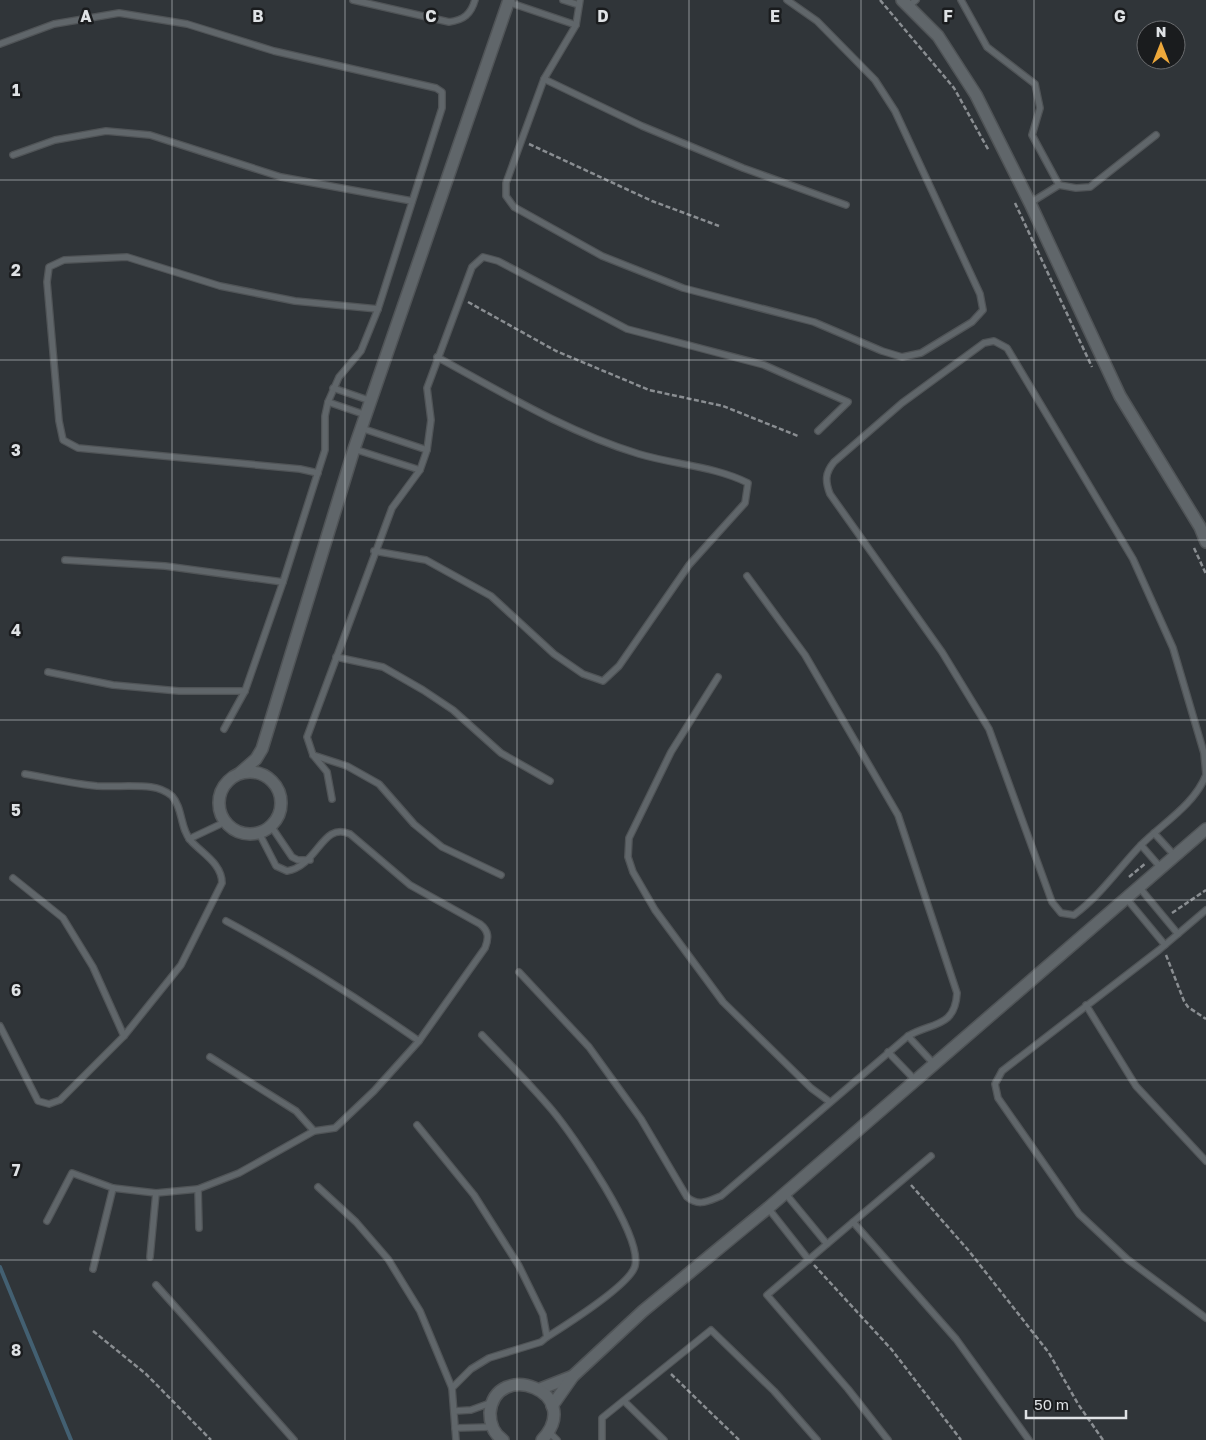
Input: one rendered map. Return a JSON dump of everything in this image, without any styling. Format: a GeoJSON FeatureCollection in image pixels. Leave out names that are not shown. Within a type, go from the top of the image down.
{"type":"FeatureCollection","features":[{"type":"Feature","properties":{"kind":"street"},"geometry":{"type":"LineString","coordinates":[[262,749],[264,765],[278,789],[281,806],[278,817],[271,826],[259,833],[240,833],[225,822],[218,809],[219,794],[227,781],[256,759],[262,749],[354,449],[509,1]]}},
{"type":"Feature","properties":{"kind":"street"},"geometry":{"type":"LineString","coordinates":[[909,2],[938,36],[976,95],[1030,203],[1120,396],[1200,527],[1206,542]]}},
{"type":"Feature","properties":{"kind":"street"},"geometry":{"type":"LineString","coordinates":[[240,773],[256,772],[271,779]]}},
{"type":"Feature","properties":{"kind":"street"},"geometry":{"type":"LineString","coordinates":[[552,1406],[573,1376],[643,1311],[768,1208],[1206,829]]}},
{"type":"Feature","properties":{"kind":"street"},"geometry":{"type":"LineString","coordinates":[[540,1389],[573,1376]]}},
{"type":"Feature","properties":{"kind":"street"},"geometry":{"type":"LineString","coordinates":[[503,1440],[492,1427],[490,1418],[493,1402],[502,1391],[514,1385],[527,1384],[540,1389],[548,1396],[554,1419],[549,1437]]}},
{"type":"Feature","properties":{"kind":"lane"},"geometry":{"type":"LineString","coordinates":[[354,0],[449,22],[467,16],[476,0]]}},
{"type":"Feature","properties":{"kind":"lane"},"geometry":{"type":"LineString","coordinates":[[563,0],[579,2],[576,25],[544,79],[506,183],[506,196],[514,207],[602,256],[683,288],[814,322],[882,351],[902,357],[921,352],[972,322],[983,310],[980,294],[895,111],[875,80],[817,21],[787,0]]}},
{"type":"Feature","properties":{"kind":"lane"},"geometry":{"type":"LineString","coordinates":[[961,0],[987,47],[1035,84],[1040,108],[1032,135],[1059,185]]}},
{"type":"Feature","properties":{"kind":"lane"},"geometry":{"type":"LineString","coordinates":[[509,1],[576,25]]}},
{"type":"Feature","properties":{"kind":"lane"},"geometry":{"type":"LineString","coordinates":[[0,44],[54,24],[119,13],[187,24],[274,51],[436,88],[442,92],[442,108],[378,309],[361,350],[345,368],[333,388],[325,416],[325,450],[318,473],[245,691],[224,729]]}},
{"type":"Feature","properties":{"kind":"lane"},"geometry":{"type":"LineString","coordinates":[[544,79],[652,130],[743,168],[846,205]]}},
{"type":"Feature","properties":{"kind":"lane"},"geometry":{"type":"LineString","coordinates":[[13,155],[55,140],[106,132],[150,136],[280,177],[412,201]]}},
{"type":"Feature","properties":{"kind":"lane"},"geometry":{"type":"LineString","coordinates":[[1030,203],[1059,185],[1076,188],[1090,187],[1156,135]]}},
{"type":"Feature","properties":{"kind":"lane"},"geometry":{"type":"LineString","coordinates":[[318,473],[300,469],[78,448],[63,440],[59,421],[48,292],[49,267],[64,260],[127,257],[220,286],[296,300],[378,309]]}},
{"type":"Feature","properties":{"kind":"lane"},"geometry":{"type":"LineString","coordinates":[[332,799],[327,772],[313,755],[307,737],[374,551],[392,508],[420,470],[432,420],[427,388],[472,267],[483,257],[498,260],[627,329],[764,364],[848,402],[818,431]]}},
{"type":"Feature","properties":{"kind":"lane"},"geometry":{"type":"LineString","coordinates":[[994,341],[1007,348],[1133,559],[1173,648],[1204,753],[1206,774],[1200,790],[1154,833],[1141,845],[1091,902],[1074,915],[1061,913],[1052,902],[989,729],[942,652],[830,494],[826,484],[826,474],[834,462],[902,403],[984,343],[994,341]]}},
{"type":"Feature","properties":{"kind":"lane"},"geometry":{"type":"LineString","coordinates":[[374,551],[426,560],[491,596],[554,654],[583,674],[603,681],[618,666],[689,565],[745,503],[748,483],[728,473],[640,454],[569,428],[437,357]]}},
{"type":"Feature","properties":{"kind":"lane"},"geometry":{"type":"LineString","coordinates":[[333,388],[371,401]]}},
{"type":"Feature","properties":{"kind":"lane"},"geometry":{"type":"LineString","coordinates":[[328,402],[366,415]]}},
{"type":"Feature","properties":{"kind":"lane"},"geometry":{"type":"LineString","coordinates":[[361,428],[426,450]]}},
{"type":"Feature","properties":{"kind":"lane"},"geometry":{"type":"LineString","coordinates":[[354,449],[420,470]]}},
{"type":"Feature","properties":{"kind":"lane"},"geometry":{"type":"LineString","coordinates":[[65,560],[165,566],[283,582]]}},
{"type":"Feature","properties":{"kind":"lane"},"geometry":{"type":"LineString","coordinates":[[519,972],[589,1047],[641,1119],[687,1197],[694,1203],[703,1203],[721,1196],[908,1036],[923,1027],[942,1023],[951,1015],[956,1005],[957,993],[898,814],[805,655],[747,576]]}},
{"type":"Feature","properties":{"kind":"lane"},"geometry":{"type":"LineString","coordinates":[[336,658],[382,668],[423,690],[453,710],[501,753],[550,781]]}},
{"type":"Feature","properties":{"kind":"lane"},"geometry":{"type":"LineString","coordinates":[[48,672],[113,685],[160,690],[245,691]]}},
{"type":"Feature","properties":{"kind":"lane"},"geometry":{"type":"LineString","coordinates":[[718,677],[671,752],[629,838],[628,857],[633,872],[655,910],[723,1002],[811,1088],[830,1102]]}},
{"type":"Feature","properties":{"kind":"lane"},"geometry":{"type":"LineString","coordinates":[[313,755],[347,766],[379,784],[414,824],[442,847],[501,875]]}},
{"type":"Feature","properties":{"kind":"lane"},"geometry":{"type":"LineString","coordinates":[[0,1026],[38,1101],[49,1104],[60,1100],[124,1036],[181,965],[222,883],[222,876],[217,866],[190,839],[182,825],[178,808],[173,798],[165,790],[152,787],[97,786],[25,774]]}},
{"type":"Feature","properties":{"kind":"lane"},"geometry":{"type":"LineString","coordinates":[[190,839],[225,822]]}},
{"type":"Feature","properties":{"kind":"lane"},"geometry":{"type":"LineString","coordinates":[[271,826],[292,856],[298,860],[310,860]]}},
{"type":"Feature","properties":{"kind":"lane"},"geometry":{"type":"LineString","coordinates":[[47,1221],[72,1173],[113,1188],[156,1194],[198,1189],[238,1173],[314,1131],[335,1128],[374,1091],[419,1041],[485,948],[488,940],[485,928],[410,885],[346,831],[332,832],[310,860],[293,870],[281,869],[272,860],[259,833]]}},
{"type":"Feature","properties":{"kind":"lane"},"geometry":{"type":"LineString","coordinates":[[1154,833],[1175,856]]}},
{"type":"Feature","properties":{"kind":"lane"},"geometry":{"type":"LineString","coordinates":[[1141,845],[1161,868]]}},
{"type":"Feature","properties":{"kind":"lane"},"geometry":{"type":"LineString","coordinates":[[13,878],[63,918],[93,967],[124,1036]]}},
{"type":"Feature","properties":{"kind":"lane"},"geometry":{"type":"LineString","coordinates":[[1139,887],[1178,934]]}},
{"type":"Feature","properties":{"kind":"lane"},"geometry":{"type":"LineString","coordinates":[[1126,898],[1165,945]]}},
{"type":"Feature","properties":{"kind":"lane"},"geometry":{"type":"LineString","coordinates":[[1206,910],[1159,950],[1002,1071],[995,1084],[998,1098],[1079,1214],[1127,1258],[1206,1318]]}},
{"type":"Feature","properties":{"kind":"lane"},"geometry":{"type":"LineString","coordinates":[[226,921],[293,957],[357,997],[419,1041]]}},
{"type":"Feature","properties":{"kind":"lane"},"geometry":{"type":"LineString","coordinates":[[1086,1005],[1136,1086],[1206,1161]]}},
{"type":"Feature","properties":{"kind":"lane"},"geometry":{"type":"LineString","coordinates":[[452,1388],[471,1368],[489,1358],[532,1346],[573,1321],[630,1276],[636,1264],[634,1246],[616,1204],[553,1111],[482,1035]]}},
{"type":"Feature","properties":{"kind":"lane"},"geometry":{"type":"LineString","coordinates":[[908,1036],[934,1064]]}},
{"type":"Feature","properties":{"kind":"lane"},"geometry":{"type":"LineString","coordinates":[[888,1052],[915,1080]]}},
{"type":"Feature","properties":{"kind":"lane"},"geometry":{"type":"LineString","coordinates":[[210,1057],[296,1111],[314,1131]]}},
{"type":"Feature","properties":{"kind":"lane"},"geometry":{"type":"LineString","coordinates":[[417,1126],[474,1195],[519,1266],[543,1315],[547,1336]]}},
{"type":"Feature","properties":{"kind":"lane"},"geometry":{"type":"LineString","coordinates":[[888,1440],[848,1389],[767,1295],[931,1156]]}},
{"type":"Feature","properties":{"kind":"lane"},"geometry":{"type":"LineString","coordinates":[[318,1187],[356,1222],[388,1259],[420,1310],[452,1388],[456,1440]]}},
{"type":"Feature","properties":{"kind":"lane"},"geometry":{"type":"LineString","coordinates":[[93,1269],[113,1188]]}},
{"type":"Feature","properties":{"kind":"lane"},"geometry":{"type":"LineString","coordinates":[[198,1189],[199,1228]]}},
{"type":"Feature","properties":{"kind":"lane"},"geometry":{"type":"LineString","coordinates":[[785,1193],[827,1244]]}},
{"type":"Feature","properties":{"kind":"lane"},"geometry":{"type":"LineString","coordinates":[[150,1257],[156,1194]]}},
{"type":"Feature","properties":{"kind":"lane"},"geometry":{"type":"LineString","coordinates":[[768,1208],[809,1260]]}},
{"type":"Feature","properties":{"kind":"lane"},"geometry":{"type":"LineString","coordinates":[[853,1222],[956,1338],[1029,1440]]}},
{"type":"Feature","properties":{"kind":"lane"},"geometry":{"type":"LineString","coordinates":[[156,1285],[294,1440]]}},
{"type":"Feature","properties":{"kind":"lane"},"geometry":{"type":"LineString","coordinates":[[602,1440],[602,1418],[711,1330],[774,1391],[817,1440]]}},
{"type":"Feature","properties":{"kind":"lane"},"geometry":{"type":"LineString","coordinates":[[624,1401],[664,1440]]}},
{"type":"Feature","properties":{"kind":"lane"},"geometry":{"type":"LineString","coordinates":[[455,1411],[471,1410],[493,1402]]}},
{"type":"Feature","properties":{"kind":"lane"},"geometry":{"type":"LineString","coordinates":[[455,1428],[492,1427]]}},
{"type":"Feature","properties":{"kind":"path"},"geometry":{"type":"LineString","coordinates":[[880,0],[954,88],[992,157]]}},
{"type":"Feature","properties":{"kind":"path"},"geometry":{"type":"LineString","coordinates":[[521,140],[644,197],[720,226]]}},
{"type":"Feature","properties":{"kind":"path"},"geometry":{"type":"LineString","coordinates":[[1013,199],[1096,375]]}},
{"type":"Feature","properties":{"kind":"path"},"geometry":{"type":"LineString","coordinates":[[460,297],[556,351],[649,390],[723,406],[798,436]]}},
{"type":"Feature","properties":{"kind":"path"},"geometry":{"type":"LineString","coordinates":[[1191,540],[1206,574]]}},
{"type":"Feature","properties":{"kind":"path"},"geometry":{"type":"LineString","coordinates":[[1164,918],[1206,890]]}},
{"type":"Feature","properties":{"kind":"path"},"geometry":{"type":"LineString","coordinates":[[1159,950],[1170,961],[1184,1001],[1188,1007],[1206,1019]]}},
{"type":"Feature","properties":{"kind":"path"},"geometry":{"type":"LineString","coordinates":[[905,1178],[969,1250],[1049,1353],[1078,1404],[1103,1440]]}},
{"type":"Feature","properties":{"kind":"path"},"geometry":{"type":"LineString","coordinates":[[809,1260],[892,1350],[961,1440]]}},
{"type":"Feature","properties":{"kind":"path"},"geometry":{"type":"LineString","coordinates":[[92,1330],[146,1374],[211,1440]]}},
{"type":"Feature","properties":{"kind":"path"},"geometry":{"type":"LineString","coordinates":[[664,1368],[739,1440]]}},
{"type":"Feature","properties":{"kind":"waterway"},"geometry":{"type":"LineString","coordinates":[[0,1267],[71,1440]]}}]}
